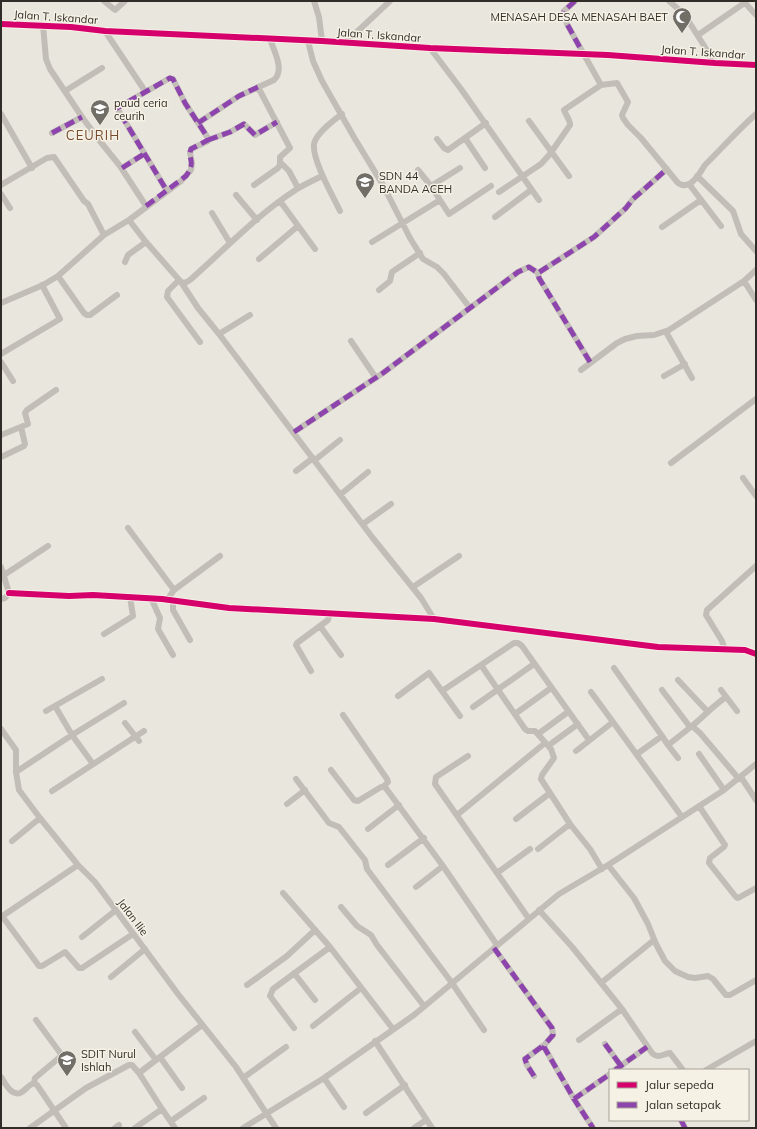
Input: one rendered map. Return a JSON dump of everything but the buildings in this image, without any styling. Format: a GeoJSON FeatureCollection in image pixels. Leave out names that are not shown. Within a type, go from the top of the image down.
{"type":"FeatureCollection","features":[{"type":"Feature","properties":{"kind":"street"},"geometry":{"type":"LineString","coordinates":[[104,1],[114,10],[124,1]]}},
{"type":"Feature","properties":{"kind":"street"},"geometry":{"type":"LineString","coordinates":[[314,1],[319,17],[322,41]]}},
{"type":"Feature","properties":{"kind":"street"},"geometry":{"type":"LineString","coordinates":[[345,43],[390,1]]}},
{"type":"Feature","properties":{"kind":"street"},"geometry":{"type":"LineString","coordinates":[[575,1],[564,11],[563,14],[601,86]]}},
{"type":"Feature","properties":{"kind":"street"},"geometry":{"type":"LineString","coordinates":[[669,1],[684,14],[715,63]]}},
{"type":"Feature","properties":{"kind":"street"},"geometry":{"type":"LineString","coordinates":[[698,35],[743,4],[746,4],[756,15]]}},
{"type":"Feature","properties":{"kind":"street","name":"Jalan T. Iskandar"},"geometry":{"type":"LineString","coordinates":[[1,24],[71,26],[105,31],[270,40],[322,41],[430,48],[608,55],[756,65]]}},
{"type":"Feature","properties":{"kind":"street"},"geometry":{"type":"LineString","coordinates":[[43,25],[47,64],[82,117],[122,168],[146,206]]}},
{"type":"Feature","properties":{"kind":"street"},"geometry":{"type":"LineString","coordinates":[[105,31],[145,91]]}},
{"type":"Feature","properties":{"kind":"street"},"geometry":{"type":"LineString","coordinates":[[198,123],[238,96],[274,80],[280,73],[270,40]]}},
{"type":"Feature","properties":{"kind":"street"},"geometry":{"type":"LineString","coordinates":[[308,41],[313,61],[322,81],[383,185],[410,238],[426,262],[437,267],[444,274],[470,308]]}},
{"type":"Feature","properties":{"kind":"street"},"geometry":{"type":"LineString","coordinates":[[430,48],[486,123],[539,200]]}},
{"type":"Feature","properties":{"kind":"street"},"geometry":{"type":"LineString","coordinates":[[65,91],[102,68]]}},
{"type":"Feature","properties":{"kind":"street"},"geometry":{"type":"LineString","coordinates":[[167,190],[117,108],[168,78],[173,79],[185,103],[208,140]]}},
{"type":"Feature","properties":{"kind":"street"},"geometry":{"type":"LineString","coordinates":[[499,192],[541,164],[570,125],[570,121],[564,110],[601,86],[617,83],[625,94],[628,102],[622,115],[623,118],[678,183],[685,186],[695,180],[731,137],[756,114]]}},
{"type":"Feature","properties":{"kind":"street"},"geometry":{"type":"LineString","coordinates":[[254,185],[278,168],[280,157],[290,148],[258,87]]}},
{"type":"Feature","properties":{"kind":"street"},"geometry":{"type":"LineString","coordinates":[[1,114],[32,168]]}},
{"type":"Feature","properties":{"kind":"street"},"geometry":{"type":"LineString","coordinates":[[340,211],[322,176],[314,144],[328,124],[342,114]]}},
{"type":"Feature","properties":{"kind":"street"},"geometry":{"type":"LineString","coordinates":[[52,133],[82,117]]}},
{"type":"Feature","properties":{"kind":"street"},"geometry":{"type":"LineString","coordinates":[[530,121],[569,176]]}},
{"type":"Feature","properties":{"kind":"street"},"geometry":{"type":"LineString","coordinates":[[1,303],[42,285],[58,276],[104,235],[129,220],[167,190],[181,181],[191,170],[191,149],[208,140],[230,132],[244,124],[255,135],[277,122]]}},
{"type":"Feature","properties":{"kind":"street"},"geometry":{"type":"LineString","coordinates":[[437,139],[446,150],[448,150],[486,123]]}},
{"type":"Feature","properties":{"kind":"street"},"geometry":{"type":"LineString","coordinates":[[465,138],[485,168]]}},
{"type":"Feature","properties":{"kind":"street"},"geometry":{"type":"LineString","coordinates":[[122,168],[144,154]]}},
{"type":"Feature","properties":{"kind":"street"},"geometry":{"type":"LineString","coordinates":[[1,185],[47,158],[54,157],[84,201],[88,204],[104,235]]}},
{"type":"Feature","properties":{"kind":"street"},"geometry":{"type":"LineString","coordinates":[[280,162],[289,171],[298,188]]}},
{"type":"Feature","properties":{"kind":"street"},"geometry":{"type":"LineString","coordinates":[[431,186],[460,168]]}},
{"type":"Feature","properties":{"kind":"street"},"geometry":{"type":"LineString","coordinates":[[538,273],[594,237],[626,208],[633,199],[667,169]]}},
{"type":"Feature","properties":{"kind":"street"},"geometry":{"type":"LineString","coordinates":[[418,170],[431,186],[449,214],[491,186]]}},
{"type":"Feature","properties":{"kind":"street"},"geometry":{"type":"LineString","coordinates":[[180,281],[185,283],[190,280],[230,243],[280,201],[298,188],[322,176]]}},
{"type":"Feature","properties":{"kind":"street"},"geometry":{"type":"LineString","coordinates":[[697,176],[733,211],[741,234],[756,252]]}},
{"type":"Feature","properties":{"kind":"street"},"geometry":{"type":"LineString","coordinates":[[689,184],[721,226]]}},
{"type":"Feature","properties":{"kind":"street"},"geometry":{"type":"LineString","coordinates":[[495,217],[531,190]]}},
{"type":"Feature","properties":{"kind":"street"},"geometry":{"type":"LineString","coordinates":[[1,194],[10,208]]}},
{"type":"Feature","properties":{"kind":"street"},"geometry":{"type":"LineString","coordinates":[[236,195],[257,220]]}},
{"type":"Feature","properties":{"kind":"street"},"geometry":{"type":"LineString","coordinates":[[372,242],[402,222],[440,200]]}},
{"type":"Feature","properties":{"kind":"street"},"geometry":{"type":"LineString","coordinates":[[662,227],[701,200]]}},
{"type":"Feature","properties":{"kind":"street"},"geometry":{"type":"LineString","coordinates":[[280,201],[315,249]]}},
{"type":"Feature","properties":{"kind":"street"},"geometry":{"type":"LineString","coordinates":[[212,212],[230,243]]}},
{"type":"Feature","properties":{"kind":"street"},"geometry":{"type":"LineString","coordinates":[[129,220],[180,281],[198,308],[413,587],[434,619]]}},
{"type":"Feature","properties":{"kind":"street"},"geometry":{"type":"LineString","coordinates":[[259,259],[298,226]]}},
{"type":"Feature","properties":{"kind":"street"},"geometry":{"type":"LineString","coordinates":[[125,262],[128,255],[146,242]]}},
{"type":"Feature","properties":{"kind":"street"},"geometry":{"type":"LineString","coordinates":[[379,290],[390,281],[392,272],[420,253]]}},
{"type":"Feature","properties":{"kind":"street"},"geometry":{"type":"LineString","coordinates":[[294,432],[376,378],[523,269],[529,267],[538,273],[539,278],[590,362]]}},
{"type":"Feature","properties":{"kind":"street"},"geometry":{"type":"LineString","coordinates":[[581,370],[625,338],[654,336],[669,330],[744,281],[756,270]]}},
{"type":"Feature","properties":{"kind":"street"},"geometry":{"type":"LineString","coordinates":[[58,276],[84,313],[87,315],[90,315],[117,295]]}},
{"type":"Feature","properties":{"kind":"street"},"geometry":{"type":"LineString","coordinates":[[180,281],[168,291],[167,297],[200,342]]}},
{"type":"Feature","properties":{"kind":"street"},"geometry":{"type":"LineString","coordinates":[[744,281],[756,300]]}},
{"type":"Feature","properties":{"kind":"street"},"geometry":{"type":"LineString","coordinates":[[1,354],[60,319],[42,285]]}},
{"type":"Feature","properties":{"kind":"street"},"geometry":{"type":"LineString","coordinates":[[219,334],[250,315]]}},
{"type":"Feature","properties":{"kind":"street"},"geometry":{"type":"LineString","coordinates":[[669,330],[666,332],[692,378]]}},
{"type":"Feature","properties":{"kind":"street"},"geometry":{"type":"LineString","coordinates":[[351,341],[376,378]]}},
{"type":"Feature","properties":{"kind":"street"},"geometry":{"type":"LineString","coordinates":[[1,362],[13,381]]}},
{"type":"Feature","properties":{"kind":"street"},"geometry":{"type":"LineString","coordinates":[[664,376],[685,364]]}},
{"type":"Feature","properties":{"kind":"street"},"geometry":{"type":"LineString","coordinates":[[1,435],[28,424],[25,413],[27,410],[56,390]]}},
{"type":"Feature","properties":{"kind":"street"},"geometry":{"type":"LineString","coordinates":[[670,463],[756,399]]}},
{"type":"Feature","properties":{"kind":"street"},"geometry":{"type":"LineString","coordinates":[[1,456],[24,446],[25,444],[21,427]]}},
{"type":"Feature","properties":{"kind":"street"},"geometry":{"type":"LineString","coordinates":[[296,471],[340,440]]}},
{"type":"Feature","properties":{"kind":"street"},"geometry":{"type":"LineString","coordinates":[[341,494],[368,472]]}},
{"type":"Feature","properties":{"kind":"street"},"geometry":{"type":"LineString","coordinates":[[743,478],[756,496]]}},
{"type":"Feature","properties":{"kind":"street"},"geometry":{"type":"LineString","coordinates":[[363,524],[391,504]]}},
{"type":"Feature","properties":{"kind":"street"},"geometry":{"type":"LineString","coordinates":[[128,528],[174,590]]}},
{"type":"Feature","properties":{"kind":"street"},"geometry":{"type":"LineString","coordinates":[[4,575],[48,546]]}},
{"type":"Feature","properties":{"kind":"street"},"geometry":{"type":"LineString","coordinates":[[190,640],[173,610],[170,600],[174,590],[220,556]]}},
{"type":"Feature","properties":{"kind":"street"},"geometry":{"type":"LineString","coordinates":[[413,587],[459,556]]}},
{"type":"Feature","properties":{"kind":"street"},"geometry":{"type":"LineString","coordinates":[[725,650],[722,641],[706,616],[706,612],[756,566]]}},
{"type":"Feature","properties":{"kind":"street"},"geometry":{"type":"LineString","coordinates":[[1,567],[9,593]]}},
{"type":"Feature","properties":{"kind":"street"},"geometry":{"type":"LineString","coordinates":[[9,593],[152,598],[229,608],[434,619],[658,647],[745,650],[756,654]]}},
{"type":"Feature","properties":{"kind":"street"},"geometry":{"type":"LineString","coordinates":[[1,599],[5,598],[9,593]]}},
{"type":"Feature","properties":{"kind":"street"},"geometry":{"type":"LineString","coordinates":[[104,634],[133,616],[130,597]]}},
{"type":"Feature","properties":{"kind":"street"},"geometry":{"type":"LineString","coordinates":[[152,598],[160,618],[158,629],[173,655]]}},
{"type":"Feature","properties":{"kind":"street"},"geometry":{"type":"LineString","coordinates":[[311,671],[296,645],[328,620],[330,613]]}},
{"type":"Feature","properties":{"kind":"street"},"geometry":{"type":"LineString","coordinates":[[320,626],[341,655]]}},
{"type":"Feature","properties":{"kind":"street"},"geometry":{"type":"LineString","coordinates":[[442,692],[514,643],[518,643],[522,646],[589,740]]}},
{"type":"Feature","properties":{"kind":"street"},"geometry":{"type":"LineString","coordinates":[[473,708],[534,664]]}},
{"type":"Feature","properties":{"kind":"street"},"geometry":{"type":"LineString","coordinates":[[481,665],[525,729],[528,731],[535,731],[548,743],[554,758],[542,775],[541,779],[570,824],[605,867],[634,898],[648,924],[659,951],[666,961],[675,971],[695,978],[708,976],[713,979],[726,995],[730,995],[756,980]]}},
{"type":"Feature","properties":{"kind":"street"},"geometry":{"type":"LineString","coordinates":[[614,668],[678,758]]}},
{"type":"Feature","properties":{"kind":"street"},"geometry":{"type":"LineString","coordinates":[[398,696],[428,673],[460,716]]}},
{"type":"Feature","properties":{"kind":"street"},"geometry":{"type":"LineString","coordinates":[[46,711],[102,679]]}},
{"type":"Feature","properties":{"kind":"street"},"geometry":{"type":"LineString","coordinates":[[678,680],[708,712]]}},
{"type":"Feature","properties":{"kind":"street"},"geometry":{"type":"LineString","coordinates":[[515,714],[551,688]]}},
{"type":"Feature","properties":{"kind":"street"},"geometry":{"type":"LineString","coordinates":[[662,690],[691,727],[700,733],[740,778],[756,800]]}},
{"type":"Feature","properties":{"kind":"street"},"geometry":{"type":"LineString","coordinates":[[721,690],[737,711]]}},
{"type":"Feature","properties":{"kind":"street"},"geometry":{"type":"LineString","coordinates":[[591,692],[682,817]]}},
{"type":"Feature","properties":{"kind":"street"},"geometry":{"type":"LineString","coordinates":[[668,745],[726,697]]}},
{"type":"Feature","properties":{"kind":"street"},"geometry":{"type":"LineString","coordinates":[[16,772],[72,735],[124,704]]}},
{"type":"Feature","properties":{"kind":"street"},"geometry":{"type":"LineString","coordinates":[[55,706],[72,735],[93,764]]}},
{"type":"Feature","properties":{"kind":"street"},"geometry":{"type":"LineString","coordinates":[[538,734],[568,712]]}},
{"type":"Feature","properties":{"kind":"street"},"geometry":{"type":"LineString","coordinates":[[331,770],[354,800],[358,801],[388,782],[343,715]]}},
{"type":"Feature","properties":{"kind":"street"},"geometry":{"type":"LineString","coordinates":[[576,750],[614,722]]}},
{"type":"Feature","properties":{"kind":"street"},"geometry":{"type":"LineString","coordinates":[[125,723],[137,739]]}},
{"type":"Feature","properties":{"kind":"street"},"geometry":{"type":"LineString","coordinates":[[457,814],[548,743],[578,724]]}},
{"type":"Feature","properties":{"kind":"street","name":"Jalan Ilie"},"geometry":{"type":"LineString","coordinates":[[1,729],[16,750],[16,772],[19,790],[78,865],[95,882],[243,1078],[276,1128]]}},
{"type":"Feature","properties":{"kind":"street"},"geometry":{"type":"LineString","coordinates":[[52,792],[93,764],[137,739],[144,731]]}},
{"type":"Feature","properties":{"kind":"street"},"geometry":{"type":"LineString","coordinates":[[637,754],[662,736]]}},
{"type":"Feature","properties":{"kind":"street"},"geometry":{"type":"LineString","coordinates":[[699,754],[724,790]]}},
{"type":"Feature","properties":{"kind":"street"},"geometry":{"type":"LineString","coordinates":[[468,756],[435,779],[435,784],[528,919]]}},
{"type":"Feature","properties":{"kind":"street"},"geometry":{"type":"LineString","coordinates":[[243,1128],[324,1078],[393,1029],[424,1006],[559,894],[605,867],[724,790],[756,764]]}},
{"type":"Feature","properties":{"kind":"street"},"geometry":{"type":"LineString","coordinates":[[296,779],[329,823],[339,827],[365,860],[367,869],[452,983],[484,1030]]}},
{"type":"Feature","properties":{"kind":"street"},"geometry":{"type":"LineString","coordinates":[[383,786],[399,805],[444,866],[496,947],[552,1028],[552,1037],[525,1059],[526,1065],[534,1076]]}},
{"type":"Feature","properties":{"kind":"street"},"geometry":{"type":"LineString","coordinates":[[287,804],[305,790]]}},
{"type":"Feature","properties":{"kind":"street"},"geometry":{"type":"LineString","coordinates":[[516,819],[550,793]]}},
{"type":"Feature","properties":{"kind":"street"},"geometry":{"type":"LineString","coordinates":[[368,829],[399,805]]}},
{"type":"Feature","properties":{"kind":"street"},"geometry":{"type":"LineString","coordinates":[[699,806],[725,844],[724,847],[710,858],[709,863],[736,897],[738,898],[755,890]]}},
{"type":"Feature","properties":{"kind":"street"},"geometry":{"type":"LineString","coordinates":[[12,841],[40,818]]}},
{"type":"Feature","properties":{"kind":"street"},"geometry":{"type":"LineString","coordinates":[[538,849],[570,824]]}},
{"type":"Feature","properties":{"kind":"street"},"geometry":{"type":"LineString","coordinates":[[388,865],[424,838]]}},
{"type":"Feature","properties":{"kind":"street"},"geometry":{"type":"LineString","coordinates":[[497,873],[530,849]]}},
{"type":"Feature","properties":{"kind":"street"},"geometry":{"type":"LineString","coordinates":[[78,865],[2,917],[40,966],[65,952],[79,968],[82,968],[133,934]]}},
{"type":"Feature","properties":{"kind":"street"},"geometry":{"type":"LineString","coordinates":[[416,887],[444,866]]}},
{"type":"Feature","properties":{"kind":"street"},"geometry":{"type":"LineString","coordinates":[[283,892],[330,947],[393,1029]]}},
{"type":"Feature","properties":{"kind":"street"},"geometry":{"type":"LineString","coordinates":[[341,907],[357,926],[371,934],[377,945],[424,1006]]}},
{"type":"Feature","properties":{"kind":"street"},"geometry":{"type":"LineString","coordinates":[[82,937],[116,910]]}},
{"type":"Feature","properties":{"kind":"street"},"geometry":{"type":"LineString","coordinates":[[539,910],[622,1009],[655,1056],[670,1053],[681,1069]]}},
{"type":"Feature","properties":{"kind":"street"},"geometry":{"type":"LineString","coordinates":[[247,985],[287,956],[297,945],[315,930]]}},
{"type":"Feature","properties":{"kind":"street"},"geometry":{"type":"LineString","coordinates":[[601,983],[654,940]]}},
{"type":"Feature","properties":{"kind":"street"},"geometry":{"type":"LineString","coordinates":[[294,1028],[270,996],[273,989],[330,947]]}},
{"type":"Feature","properties":{"kind":"street"},"geometry":{"type":"LineString","coordinates":[[110,977],[145,949]]}},
{"type":"Feature","properties":{"kind":"street"},"geometry":{"type":"LineString","coordinates":[[294,973],[315,1000]]}},
{"type":"Feature","properties":{"kind":"street"},"geometry":{"type":"LineString","coordinates":[[313,1026],[361,988]]}},
{"type":"Feature","properties":{"kind":"street"},"geometry":{"type":"LineString","coordinates":[[579,1040],[622,1009]]}},
{"type":"Feature","properties":{"kind":"street"},"geometry":{"type":"LineString","coordinates":[[1,1077],[12,1092],[20,1093],[34,1083],[36,1078],[60,1057],[61,1054],[36,1020]]}},
{"type":"Feature","properties":{"kind":"street"},"geometry":{"type":"LineString","coordinates":[[139,1073],[202,1025]]}},
{"type":"Feature","properties":{"kind":"street"},"geometry":{"type":"LineString","coordinates":[[135,1032],[182,1088]]}},
{"type":"Feature","properties":{"kind":"street"},"geometry":{"type":"LineString","coordinates":[[375,1041],[432,1128]]}},
{"type":"Feature","properties":{"kind":"street"},"geometry":{"type":"LineString","coordinates":[[708,1069],[756,1041]]}},
{"type":"Feature","properties":{"kind":"street"},"geometry":{"type":"LineString","coordinates":[[605,1044],[621,1066]]}},
{"type":"Feature","properties":{"kind":"street"},"geometry":{"type":"LineString","coordinates":[[544,1045],[574,1099],[593,1128]]}},
{"type":"Feature","properties":{"kind":"street"},"geometry":{"type":"LineString","coordinates":[[243,1078],[286,1047]]}},
{"type":"Feature","properties":{"kind":"street"},"geometry":{"type":"LineString","coordinates":[[616,1069],[648,1047]]}},
{"type":"Feature","properties":{"kind":"street"},"geometry":{"type":"LineString","coordinates":[[30,1128],[86,1088],[132,1064],[175,1128]]}},
{"type":"Feature","properties":{"kind":"street"},"geometry":{"type":"LineString","coordinates":[[574,1099],[609,1075]]}},
{"type":"Feature","properties":{"kind":"street"},"geometry":{"type":"LineString","coordinates":[[324,1078],[344,1107]]}},
{"type":"Feature","properties":{"kind":"street"},"geometry":{"type":"LineString","coordinates":[[34,1083],[66,1128]]}},
{"type":"Feature","properties":{"kind":"street"},"geometry":{"type":"LineString","coordinates":[[366,1113],[405,1086]]}},
{"type":"Feature","properties":{"kind":"street"},"geometry":{"type":"LineString","coordinates":[[170,1121],[204,1098]]}},
{"type":"Feature","properties":{"kind":"street"},"geometry":{"type":"LineString","coordinates":[[135,1128],[162,1109]]}},
{"type":"Feature","properties":{"kind":"street"},"geometry":{"type":"LineString","coordinates":[[414,1128],[426,1120]]}},
{"type":"Feature","properties":{"kind":"marked path"},"geometry":{"type":"LineString","coordinates":[[575,1],[564,11],[563,14],[584,55]]}},
{"type":"Feature","properties":{"kind":"marked path"},"geometry":{"type":"LineString","coordinates":[[146,206],[186,176],[191,167],[191,149],[208,140],[185,103],[173,79],[170,78],[117,108],[167,191]]}},
{"type":"Feature","properties":{"kind":"marked path"},"geometry":{"type":"LineString","coordinates":[[198,123],[239,96],[258,87]]}},
{"type":"Feature","properties":{"kind":"marked path"},"geometry":{"type":"LineString","coordinates":[[52,133],[82,117]]}},
{"type":"Feature","properties":{"kind":"marked path"},"geometry":{"type":"LineString","coordinates":[[208,140],[230,132],[244,124],[255,135],[277,122]]}},
{"type":"Feature","properties":{"kind":"marked path"},"geometry":{"type":"LineString","coordinates":[[122,168],[144,154]]}},
{"type":"Feature","properties":{"kind":"marked path"},"geometry":{"type":"LineString","coordinates":[[590,362],[539,278],[538,273],[594,237],[626,208],[633,199],[667,169]]}},
{"type":"Feature","properties":{"kind":"marked path"},"geometry":{"type":"LineString","coordinates":[[294,432],[383,373],[518,272],[529,267],[538,273]]}},
{"type":"Feature","properties":{"kind":"marked path"},"geometry":{"type":"LineString","coordinates":[[494,948],[552,1028],[553,1035],[544,1047],[574,1099],[593,1128]]}},
{"type":"Feature","properties":{"kind":"marked path"},"geometry":{"type":"LineString","coordinates":[[605,1044],[621,1066]]}},
{"type":"Feature","properties":{"kind":"marked path"},"geometry":{"type":"LineString","coordinates":[[534,1076],[525,1059],[544,1045]]}},
{"type":"Feature","properties":{"kind":"marked path"},"geometry":{"type":"LineString","coordinates":[[616,1069],[647,1047]]}},
{"type":"Feature","properties":{"kind":"marked path"},"geometry":{"type":"LineString","coordinates":[[574,1099],[609,1075]]}},
{"type":"Feature","properties":{"kind":"marked path"},"geometry":{"type":"LineString","coordinates":[[682,1121],[685,1128]]}},
{"type":"Feature","properties":{"kind":"cycle path"},"geometry":{"type":"LineString","coordinates":[[1,24],[430,48],[608,55],[756,65]]}},
{"type":"Feature","properties":{"kind":"cycle path"},"geometry":{"type":"LineString","coordinates":[[9,593],[69,596],[93,595],[162,599],[229,608],[434,619],[658,647],[745,650],[756,654]]}},
{"type":"Feature","properties":{"kind":"place","name":"MENASAH DESA MENASAH BAET"},"geometry":{"type":"Point","coordinates":[682,34]}},
{"type":"Feature","properties":{"kind":"place","name":"paud ceria ceurih"},"geometry":{"type":"Point","coordinates":[100,126]}},
{"type":"Feature","properties":{"kind":"place","name":"SDN 44 BANDA ACEH"},"geometry":{"type":"Point","coordinates":[365,199]}},
{"type":"Feature","properties":{"kind":"place","name":"SDIT Nurul Ishlah"},"geometry":{"type":"Point","coordinates":[67,1077]}},
{"type":"Feature","properties":{"kind":"district","name":"CEURIH"},"geometry":{"type":"Point","coordinates":[93,135]}}]}
